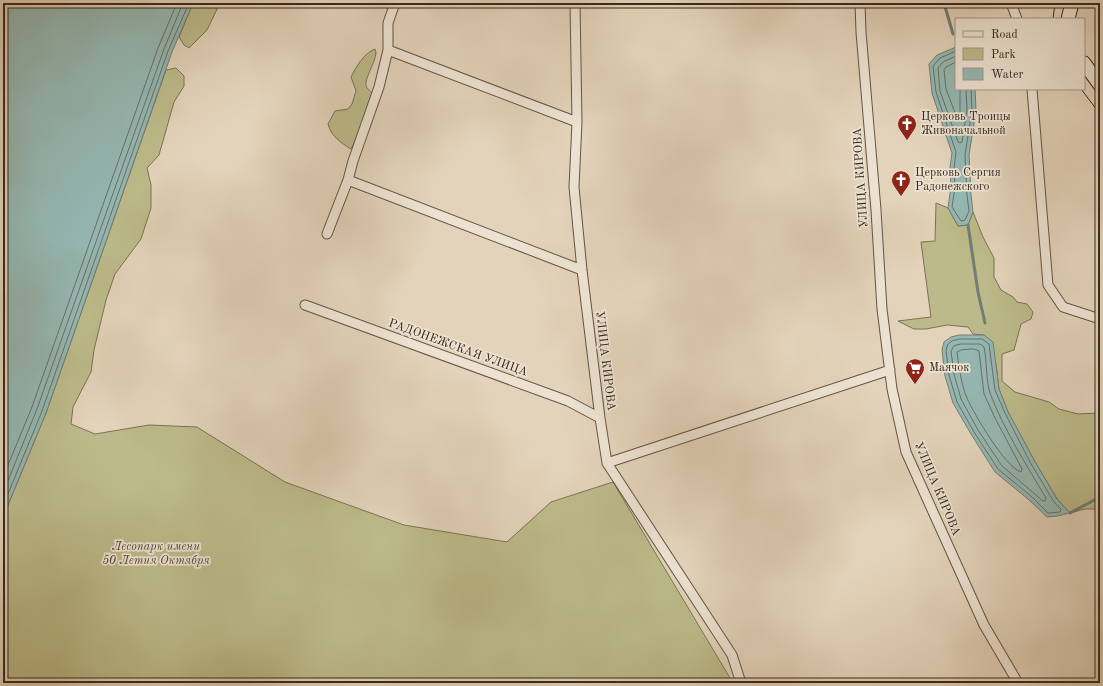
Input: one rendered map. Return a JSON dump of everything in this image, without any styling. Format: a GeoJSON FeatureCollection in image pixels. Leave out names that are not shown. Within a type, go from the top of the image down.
{"type":"FeatureCollection","features":[{"type":"Feature","properties":{"kind":"main road"},"geometry":{"type":"LineString","coordinates":[[1068,18],[1072,3]]}},
{"type":"Feature","properties":{"kind":"main road"},"geometry":{"type":"LineString","coordinates":[[1085,64],[1100,85]]}},
{"type":"Feature","properties":{"kind":"street"},"geometry":{"type":"LineString","coordinates":[[327,234],[348,180],[353,161],[379,87],[388,50],[388,23],[395,3]]}},
{"type":"Feature","properties":{"kind":"street","name":"УЛИЦА КИРОВА"},"geometry":{"type":"LineString","coordinates":[[575,3],[577,122],[574,187],[582,270],[607,463],[732,655],[741,683]]}},
{"type":"Feature","properties":{"kind":"street","name":"УЛИЦА КИРОВА"},"geometry":{"type":"LineString","coordinates":[[860,3],[882,310],[892,389],[906,452],[984,625],[1018,683]]}},
{"type":"Feature","properties":{"kind":"street"},"geometry":{"type":"LineString","coordinates":[[1011,3],[1017,18]]}},
{"type":"Feature","properties":{"kind":"street"},"geometry":{"type":"LineString","coordinates":[[388,50],[577,122]]}},
{"type":"Feature","properties":{"kind":"street"},"geometry":{"type":"LineString","coordinates":[[1032,90],[1048,285],[1063,307],[1100,319]]}},
{"type":"Feature","properties":{"kind":"street"},"geometry":{"type":"LineString","coordinates":[[348,180],[582,270]]}},
{"type":"Feature","properties":{"kind":"street","name":"РАДОНЕЖСКАЯ УЛИЦА"},"geometry":{"type":"LineString","coordinates":[[305,305],[568,401],[600,418]]}},
{"type":"Feature","properties":{"kind":"street"},"geometry":{"type":"LineString","coordinates":[[607,463],[890,370]]}},
{"type":"Feature","properties":{"kind":"green space"},"geometry":{"type":"Polygon","coordinates":[[[193,3],[220,3],[207,30],[189,48],[184,45],[179,37],[193,3]]]}},
{"type":"Feature","properties":{"kind":"green space"},"geometry":{"type":"Polygon","coordinates":[[[375,49],[376,52],[374,61],[366,82],[366,86],[372,93],[357,137],[351,149],[331,132],[328,124],[335,111],[348,109],[352,104],[356,91],[351,77],[364,57],[375,49]]]}},
{"type":"Feature","properties":{"kind":"green space","name":"Лесопарк имени 50 Летия Октября"},"geometry":{"type":"Polygon","coordinates":[[[176,68],[184,76],[184,86],[174,102],[159,155],[147,168],[151,185],[151,208],[141,239],[115,274],[106,300],[94,350],[91,372],[73,407],[71,424],[95,434],[149,425],[197,427],[285,482],[404,525],[507,542],[551,502],[613,482],[733,683],[3,683],[3,517],[46,413],[166,70],[176,68]]]}},
{"type":"Feature","properties":{"kind":"green space"},"geometry":{"type":"Polygon","coordinates":[[[936,203],[948,208],[958,226],[968,225],[973,212],[983,237],[994,258],[994,277],[1001,290],[1013,297],[1017,302],[1027,304],[1033,312],[1031,319],[1021,324],[1014,350],[1002,354],[1002,381],[1015,392],[1049,402],[1059,409],[1078,414],[1100,413],[1100,509],[1085,509],[1070,513],[1057,499],[1008,412],[999,389],[996,364],[984,335],[973,334],[968,327],[947,325],[926,329],[914,329],[898,321],[931,317],[921,242],[935,241],[936,203]]]}},
{"type":"Feature","properties":{"kind":"water"},"geometry":{"type":"Polygon","coordinates":[[[3,3],[193,3],[172,52],[46,413],[3,517],[3,3]]]}},
{"type":"Feature","properties":{"kind":"water"},"geometry":{"type":"Polygon","coordinates":[[[955,47],[955,90],[975,90],[976,110],[969,155],[973,212],[968,225],[958,226],[948,208],[951,186],[950,167],[952,153],[932,93],[929,64],[937,55],[955,47]]]}},
{"type":"Feature","properties":{"kind":"water"},"geometry":{"type":"Polygon","coordinates":[[[959,335],[984,335],[993,342],[999,389],[1008,412],[1057,499],[1070,513],[1047,517],[995,472],[971,434],[953,403],[945,376],[942,350],[944,342],[951,337],[959,335]]]}},
{"type":"Feature","properties":{"kind":"waterway"},"geometry":{"type":"LineString","coordinates":[[944,3],[953,34]]}},
{"type":"Feature","properties":{"kind":"waterway"},"geometry":{"type":"LineString","coordinates":[[968,225],[978,292],[985,323]]}},
{"type":"Feature","properties":{"kind":"waterway"},"geometry":{"type":"LineString","coordinates":[[1070,513],[1100,497]]}},
{"type":"Feature","properties":{"kind":"tram line"},"geometry":{"type":"LineString","coordinates":[[1053,18],[1055,3]]}},
{"type":"Feature","properties":{"kind":"tram line"},"geometry":{"type":"LineString","coordinates":[[1082,90],[1100,114]]}},
{"type":"Feature","properties":{"kind":"place","name":"Церковь Троицы Живоначальной"},"geometry":{"type":"Point","coordinates":[907,141]}},
{"type":"Feature","properties":{"kind":"place","name":"Церковь Сергия Радонежского"},"geometry":{"type":"Point","coordinates":[901,197]}},
{"type":"Feature","properties":{"kind":"place","name":"Маячок"},"geometry":{"type":"Point","coordinates":[915,385]}}]}
